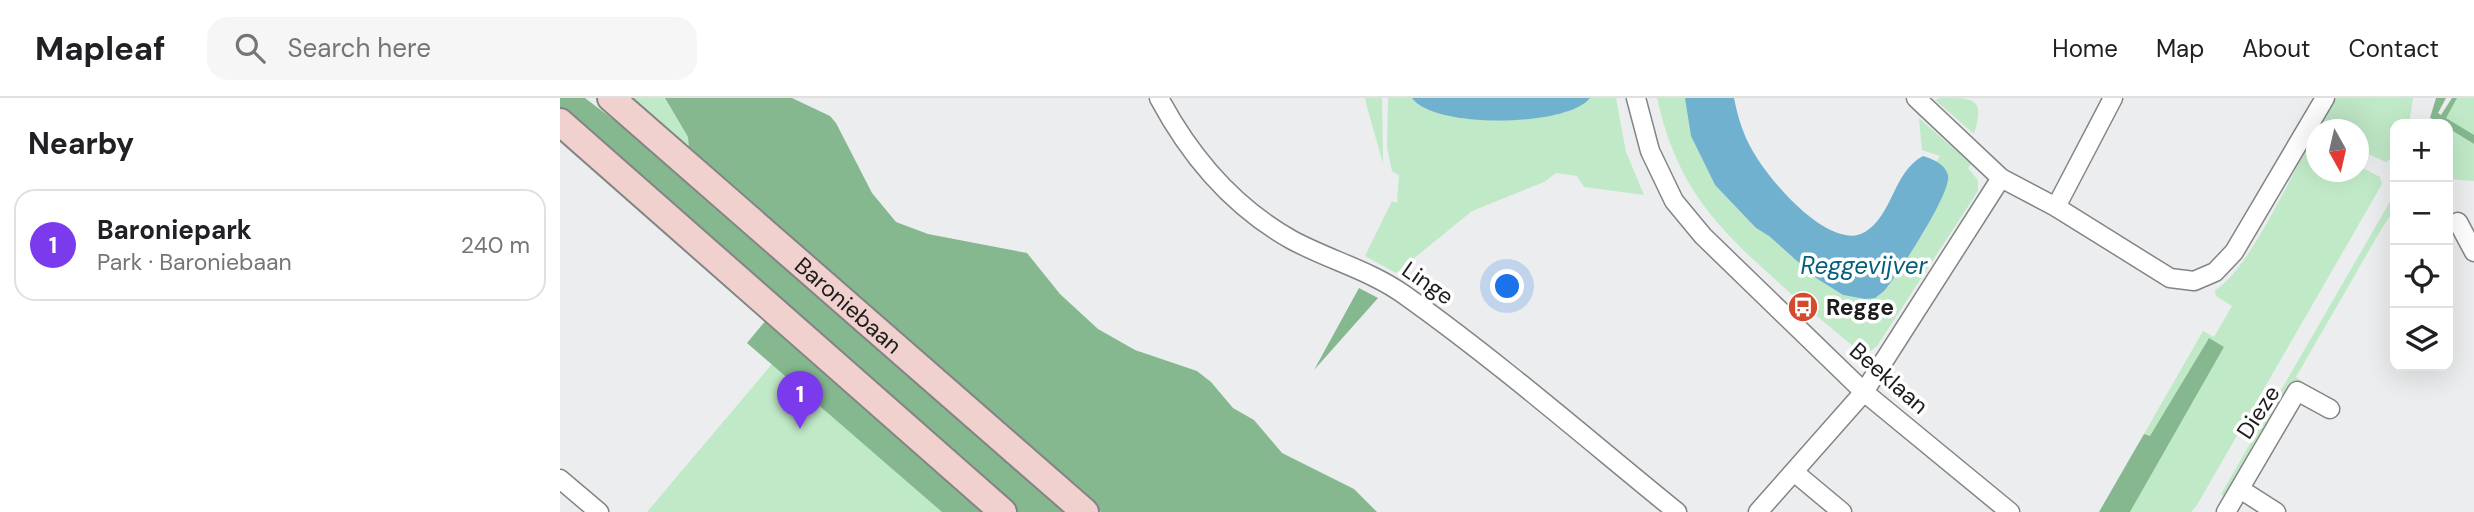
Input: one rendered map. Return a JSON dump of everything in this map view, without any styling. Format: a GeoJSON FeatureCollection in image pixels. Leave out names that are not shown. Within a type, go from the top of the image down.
{"type":"FeatureCollection","features":[{"type":"Feature","properties":{"kind":"main road","name":"Baroniebaan"},"geometry":{"type":"LineString","coordinates":[[611,98],[1085,512]]}},
{"type":"Feature","properties":{"kind":"main road"},"geometry":{"type":"LineString","coordinates":[[560,122],[1003,512]]}},
{"type":"Feature","properties":{"kind":"street","name":"Linge"},"geometry":{"type":"LineString","coordinates":[[1159,98],[1189,150],[1214,179],[1245,208],[1293,240],[1392,286],[1448,326],[1676,512]]}},
{"type":"Feature","properties":{"kind":"street","name":"Beeklaan"},"geometry":{"type":"LineString","coordinates":[[1636,98],[1650,151],[1674,201],[1703,236],[1864,392],[2010,512]]}},
{"type":"Feature","properties":{"kind":"street"},"geometry":{"type":"LineString","coordinates":[[1916,98],[2001,177],[2056,207],[2170,278],[2194,281],[2215,272],[2234,252],[2325,98]]}},
{"type":"Feature","properties":{"kind":"street"},"geometry":{"type":"LineString","coordinates":[[2056,207],[2113,98]]}},
{"type":"Feature","properties":{"kind":"street"},"geometry":{"type":"LineString","coordinates":[[1758,512],[1864,392],[2001,177]]}},
{"type":"Feature","properties":{"kind":"street"},"geometry":{"type":"LineString","coordinates":[[2458,222],[2474,252]]}},
{"type":"Feature","properties":{"kind":"street","name":"Dieze"},"geometry":{"type":"LineString","coordinates":[[2226,512],[2297,391],[2330,409]]}},
{"type":"Feature","properties":{"kind":"street"},"geometry":{"type":"LineString","coordinates":[[1794,472],[1842,512]]}},
{"type":"Feature","properties":{"kind":"street"},"geometry":{"type":"LineString","coordinates":[[560,479],[599,512]]}},
{"type":"Feature","properties":{"kind":"street"},"geometry":{"type":"LineString","coordinates":[[2240,489],[2276,512]]}},
{"type":"Feature","properties":{"kind":"green space"},"geometry":{"type":"Polygon","coordinates":[[[560,98],[585,98],[635,136],[1068,512],[1018,512],[560,110],[560,98]]]}},
{"type":"Feature","properties":{"kind":"green space"},"geometry":{"type":"Polygon","coordinates":[[[630,98],[665,98],[688,137],[689,150],[630,98]]]}},
{"type":"Feature","properties":{"kind":"green space"},"geometry":{"type":"Polygon","coordinates":[[[665,98],[792,98],[830,116],[872,193],[896,222],[928,234],[1027,253],[1060,294],[1098,329],[1135,350],[1197,371],[1211,382],[1233,408],[1254,420],[1282,453],[1354,489],[1377,512],[1101,512],[689,150],[688,137],[665,98]]]}},
{"type":"Feature","properties":{"kind":"green space"},"geometry":{"type":"Polygon","coordinates":[[[1365,98],[1382,98],[1383,163],[1367,107],[1365,98]]]}},
{"type":"Feature","properties":{"kind":"green space"},"geometry":{"type":"Polygon","coordinates":[[[1388,98],[1412,98],[1425,109],[1463,118],[1497,120],[1548,116],[1565,112],[1590,98],[1616,98],[1626,152],[1644,195],[1584,187],[1577,176],[1556,173],[1544,182],[1472,211],[1396,273],[1365,256],[1392,201],[1397,203],[1399,175],[1392,171],[1387,148],[1388,98]]]}},
{"type":"Feature","properties":{"kind":"green space"},"geometry":{"type":"Polygon","coordinates":[[[1657,98],[1685,98],[1693,140],[1715,185],[1756,228],[1769,236],[1816,278],[1843,295],[1865,299],[1892,281],[1936,209],[1943,167],[1934,159],[1937,161],[1940,156],[1922,150],[1919,118],[1971,164],[1968,168],[1978,180],[1978,191],[1877,346],[1869,352],[1861,353],[1806,307],[1809,303],[1799,295],[1796,298],[1747,254],[1708,211],[1678,162],[1657,98]]]}},
{"type":"Feature","properties":{"kind":"green space"},"geometry":{"type":"Polygon","coordinates":[[[1941,98],[1974,102],[1978,113],[1974,134],[1935,100],[1941,98]]]}},
{"type":"Feature","properties":{"kind":"green space"},"geometry":{"type":"Polygon","coordinates":[[[2337,98],[2413,98],[2410,119],[2390,119],[2390,159],[2386,162],[2369,154],[2369,119],[2324,119],[2337,98]]]}},
{"type":"Feature","properties":{"kind":"green space"},"geometry":{"type":"Polygon","coordinates":[[[2436,98],[2446,98],[2438,113],[2441,115],[2452,98],[2457,98],[2448,119],[2430,118],[2436,98]]]}},
{"type":"Feature","properties":{"kind":"green space"},"geometry":{"type":"Polygon","coordinates":[[[2455,98],[2474,98],[2474,136],[2453,123],[2453,119],[2444,118],[2455,98]]]}},
{"type":"Feature","properties":{"kind":"green space"},"geometry":{"type":"Polygon","coordinates":[[[2453,122],[2474,135],[2474,144],[2453,131],[2453,122]]]}},
{"type":"Feature","properties":{"kind":"green space"},"geometry":{"type":"Polygon","coordinates":[[[2453,131],[2474,144],[2474,181],[2453,179],[2453,131]]]}},
{"type":"Feature","properties":{"kind":"green space"},"geometry":{"type":"Polygon","coordinates":[[[2306,150],[2306,182],[2369,182],[2369,171],[2380,177],[2382,184],[2197,505],[2191,512],[2130,512],[2224,347],[2208,339],[2150,437],[2144,434],[2203,331],[2214,337],[2232,306],[2216,296],[2215,290],[2227,281],[2239,266],[2277,206],[2306,150]]]}},
{"type":"Feature","properties":{"kind":"green space"},"geometry":{"type":"Polygon","coordinates":[[[2390,202],[2390,217],[2296,377],[2304,383],[2228,499],[2221,494],[2390,202]]]}},
{"type":"Feature","properties":{"kind":"green space"},"geometry":{"type":"Polygon","coordinates":[[[1359,288],[1378,298],[1314,370],[1359,288]]]}},
{"type":"Feature","properties":{"kind":"green space"},"geometry":{"type":"Polygon","coordinates":[[[767,319],[988,512],[942,512],[747,343],[767,319]]]}},
{"type":"Feature","properties":{"kind":"green space"},"geometry":{"type":"Polygon","coordinates":[[[2209,338],[2224,347],[2130,512],[2099,512],[2144,434],[2150,436],[2209,338]]]}},
{"type":"Feature","properties":{"kind":"green space"},"geometry":{"type":"Polygon","coordinates":[[[788,345],[976,512],[647,512],[788,345]]]}},
{"type":"Feature","properties":{"kind":"water"},"geometry":{"type":"Polygon","coordinates":[[[1412,98],[1590,98],[1577,108],[1556,115],[1501,120],[1446,115],[1425,108],[1412,98]]]}},
{"type":"Feature","properties":{"kind":"water","name":"Reggevijver"},"geometry":{"type":"Polygon","coordinates":[[[1685,98],[1734,98],[1746,137],[1765,169],[1804,212],[1836,233],[1851,236],[1865,232],[1874,225],[1905,172],[1923,156],[1941,165],[1948,175],[1942,199],[1884,291],[1875,298],[1865,299],[1843,295],[1816,278],[1769,236],[1756,228],[1715,185],[1691,136],[1685,98]]]}},
{"type":"Feature","properties":{"kind":"place","name":"Regge"},"geometry":{"type":"Point","coordinates":[1803,307]}},
{"type":"Feature","properties":{"kind":"place","name":"Baroniepark"},"geometry":{"type":"Point","coordinates":[800,429]}}]}
